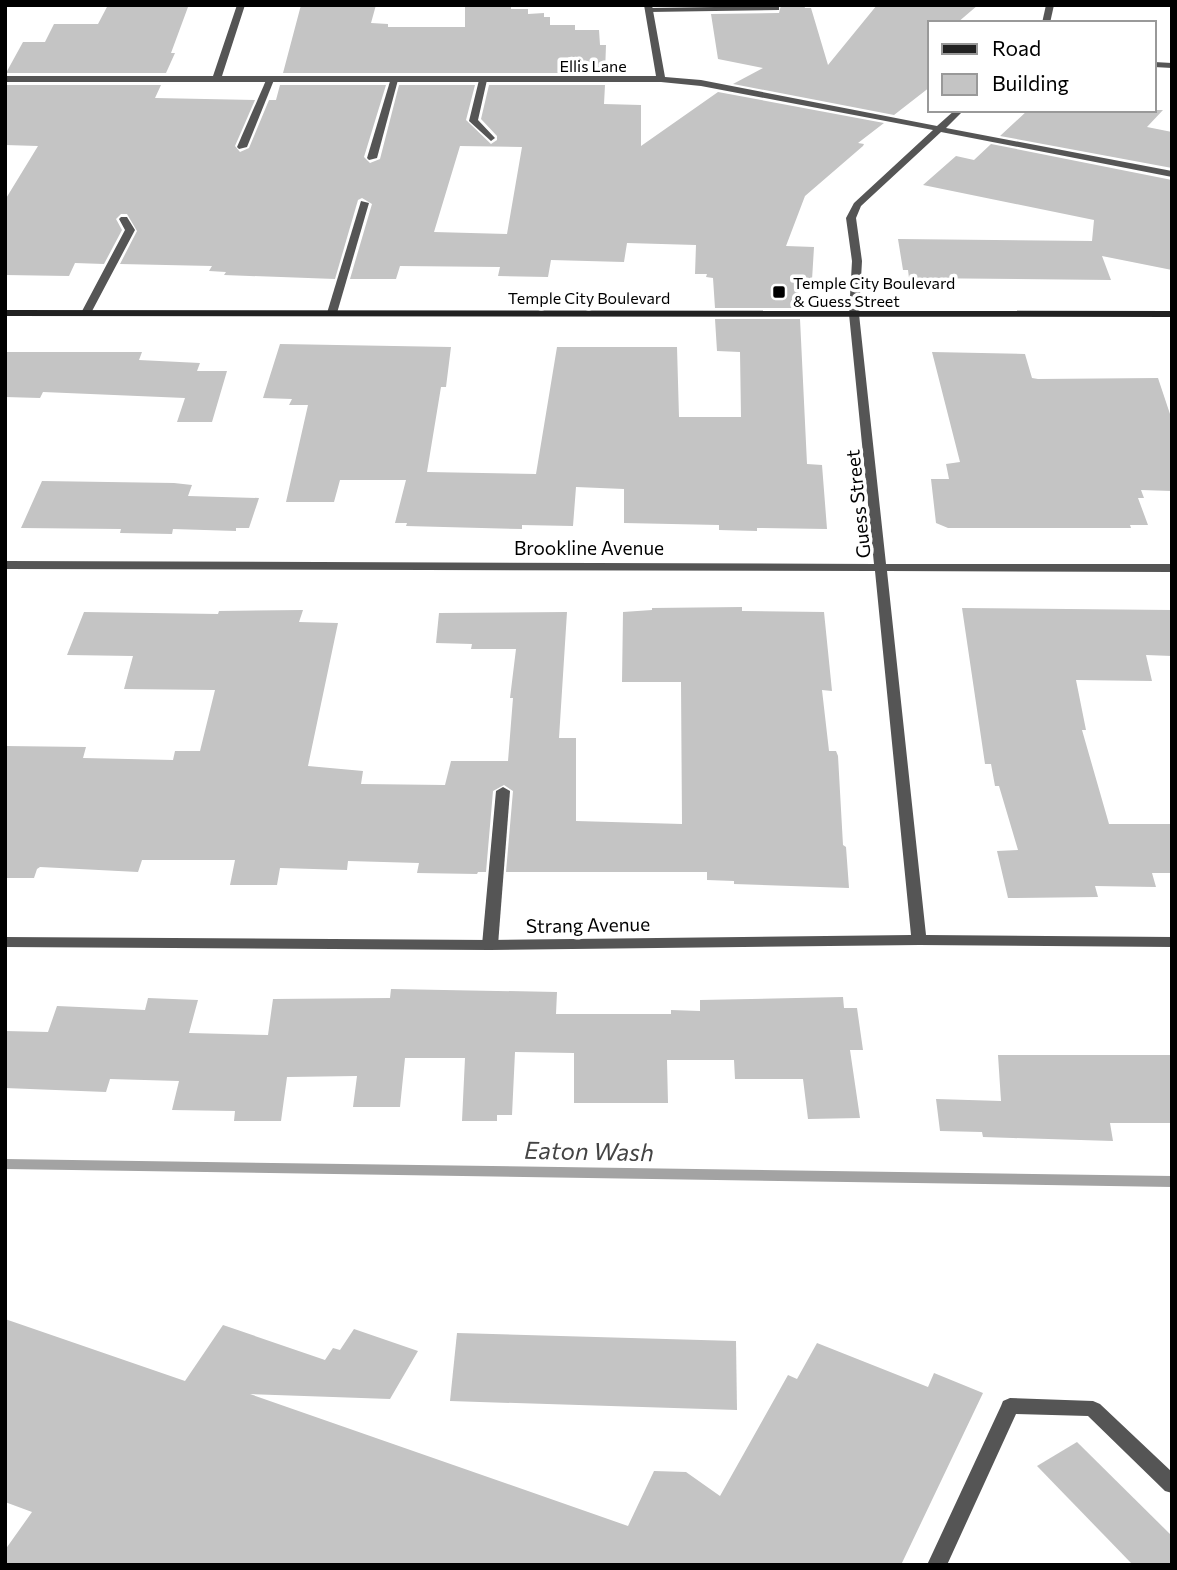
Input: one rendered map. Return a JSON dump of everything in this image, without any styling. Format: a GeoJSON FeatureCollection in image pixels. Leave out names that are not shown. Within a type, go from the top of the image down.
{"type":"FeatureCollection","features":[{"type":"Feature","properties":{"kind":"main road","name":"Temple City Boulevard"},"geometry":{"type":"LineString","coordinates":[[5,313],[1172,314]]}},
{"type":"Feature","properties":{"kind":"street"},"geometry":{"type":"LineString","coordinates":[[217,78],[241,5]]}},
{"type":"Feature","properties":{"kind":"street"},"geometry":{"type":"LineString","coordinates":[[661,79],[648,8],[776,8]]}},
{"type":"Feature","properties":{"kind":"street","name":"Ellis Lane"},"geometry":{"type":"LineString","coordinates":[[5,79],[661,79],[701,83],[1172,174]]}},
{"type":"Feature","properties":{"kind":"street"},"geometry":{"type":"LineString","coordinates":[[242,147],[270,80]]}},
{"type":"Feature","properties":{"kind":"street"},"geometry":{"type":"LineString","coordinates":[[372,158],[394,80]]}},
{"type":"Feature","properties":{"kind":"street"},"geometry":{"type":"LineString","coordinates":[[483,80],[473,121],[491,138]]}},
{"type":"Feature","properties":{"kind":"street","name":"Guess Street"},"geometry":{"type":"LineString","coordinates":[[919,940],[855,314],[857,261],[851,218],[857,205],[958,112]]}},
{"type":"Feature","properties":{"kind":"street"},"geometry":{"type":"LineString","coordinates":[[332,313],[364,203]]}},
{"type":"Feature","properties":{"kind":"street"},"geometry":{"type":"LineString","coordinates":[[86,313],[130,230],[124,219]]}},
{"type":"Feature","properties":{"kind":"street","name":"Brookline Avenue"},"geometry":{"type":"LineString","coordinates":[[5,565],[1172,568]]}},
{"type":"Feature","properties":{"kind":"street"},"geometry":{"type":"LineString","coordinates":[[490,945],[503,791]]}},
{"type":"Feature","properties":{"kind":"street","name":"Strang Avenue"},"geometry":{"type":"LineString","coordinates":[[5,942],[490,945],[919,940],[1172,942]]}},
{"type":"Feature","properties":{"kind":"street"},"geometry":{"type":"LineString","coordinates":[[937,1565],[1010,1406],[1093,1409],[1172,1485]]}},
{"type":"Feature","properties":{"kind":"building"},"geometry":{"type":"Polygon","coordinates":[[[108,5],[188,7],[171,53],[175,53],[166,73],[6,73],[23,42],[45,42],[54,24],[98,24],[108,5]]]}},
{"type":"Feature","properties":{"kind":"building"},"geometry":{"type":"Polygon","coordinates":[[[301,5],[376,5],[371,23],[388,24],[388,27],[465,27],[465,6],[511,5],[511,9],[528,9],[528,14],[544,13],[544,17],[550,17],[550,25],[575,25],[575,30],[599,30],[600,45],[606,45],[605,73],[283,73],[301,5]]]}},
{"type":"Feature","properties":{"kind":"building"},"geometry":{"type":"Polygon","coordinates":[[[781,5],[804,5],[805,8],[811,8],[828,65],[877,5],[978,5],[959,21],[928,21],[928,89],[894,115],[733,84],[763,68],[718,59],[711,14],[779,13],[781,5]]]}},
{"type":"Feature","properties":{"kind":"building"},"geometry":{"type":"Polygon","coordinates":[[[5,85],[161,85],[155,98],[255,100],[235,146],[240,152],[249,148],[269,100],[276,100],[280,85],[386,85],[364,157],[370,163],[380,159],[399,85],[475,85],[466,120],[491,144],[497,140],[497,136],[481,119],[489,85],[605,85],[604,104],[641,105],[641,146],[718,92],[884,123],[858,143],[864,144],[805,196],[786,246],[814,247],[812,280],[798,280],[799,308],[715,308],[713,278],[706,277],[707,274],[695,274],[696,245],[627,243],[624,262],[551,260],[548,277],[498,276],[500,267],[400,266],[396,279],[350,279],[372,204],[362,198],[358,200],[335,279],[224,275],[226,272],[209,271],[212,266],[120,264],[137,231],[127,214],[121,214],[116,219],[122,230],[104,264],[75,263],[69,276],[5,275],[5,200],[38,146],[5,145],[5,85]],[[460,146],[434,232],[507,234],[522,147],[460,146]]]}},
{"type":"Feature","properties":{"kind":"building"},"geometry":{"type":"Polygon","coordinates":[[[1163,110],[1147,127],[1172,132],[1172,168],[1000,136],[1026,112],[1163,110]]]}},
{"type":"Feature","properties":{"kind":"building"},"geometry":{"type":"Polygon","coordinates":[[[991,144],[1172,180],[1172,270],[1102,256],[1111,280],[909,278],[908,270],[903,270],[898,239],[1092,241],[1094,220],[923,185],[956,156],[974,160],[991,144]]]}},
{"type":"Feature","properties":{"kind":"building"},"geometry":{"type":"Polygon","coordinates":[[[715,319],[800,319],[807,464],[822,465],[827,529],[719,530],[719,525],[624,523],[624,489],[576,487],[573,526],[522,525],[522,529],[406,526],[407,523],[395,523],[406,480],[340,480],[334,502],[286,502],[308,405],[289,405],[292,399],[263,398],[280,344],[451,347],[446,387],[441,387],[427,472],[536,474],[557,347],[677,347],[679,417],[741,417],[740,352],[717,351],[715,319]]]}},
{"type":"Feature","properties":{"kind":"building"},"geometry":{"type":"Polygon","coordinates":[[[5,352],[142,352],[139,360],[200,363],[197,371],[227,371],[212,422],[177,422],[185,398],[43,392],[40,398],[5,397],[5,352]]]}},
{"type":"Feature","properties":{"kind":"building"},"geometry":{"type":"Polygon","coordinates":[[[932,352],[1025,354],[1032,378],[1038,379],[1158,378],[1172,420],[1172,491],[1141,490],[1144,498],[1138,498],[1148,525],[1130,525],[1131,528],[948,528],[936,523],[931,479],[949,479],[946,464],[960,462],[932,352]]]}},
{"type":"Feature","properties":{"kind":"building"},"geometry":{"type":"Polygon","coordinates":[[[42,481],[174,483],[192,485],[188,496],[259,498],[249,528],[236,528],[236,531],[173,529],[172,534],[120,533],[121,529],[21,528],[42,481]]]}},
{"type":"Feature","properties":{"kind":"building"},"geometry":{"type":"Polygon","coordinates":[[[742,607],[742,611],[824,612],[832,691],[822,690],[829,751],[836,751],[838,756],[843,845],[846,847],[849,888],[734,884],[734,881],[707,880],[707,872],[506,872],[513,791],[504,785],[493,791],[486,872],[477,874],[417,873],[419,863],[348,861],[347,870],[280,868],[277,885],[230,885],[235,860],[142,860],[138,872],[40,867],[34,878],[5,878],[5,746],[86,747],[83,758],[173,760],[175,751],[200,751],[215,690],[124,689],[133,656],[67,655],[84,612],[218,614],[219,611],[303,610],[299,622],[338,623],[308,766],[363,771],[361,784],[445,785],[451,761],[508,761],[513,698],[510,698],[516,649],[471,649],[472,644],[436,643],[439,613],[567,612],[559,738],[576,738],[576,821],[682,824],[681,682],[622,682],[623,612],[652,608],[742,607]]]}},
{"type":"Feature","properties":{"kind":"building"},"geometry":{"type":"Polygon","coordinates":[[[962,608],[1172,610],[1172,656],[1146,655],[1152,681],[1076,680],[1086,730],[1082,730],[1109,824],[1172,824],[1172,873],[1152,873],[1156,887],[1095,886],[1098,897],[1008,898],[997,851],[1018,850],[999,786],[995,786],[991,764],[985,764],[962,608]]]}},
{"type":"Feature","properties":{"kind":"building"},"geometry":{"type":"Polygon","coordinates":[[[391,989],[557,992],[556,1014],[671,1014],[671,1010],[700,1011],[700,1000],[843,997],[844,1008],[857,1008],[863,1050],[850,1050],[860,1118],[808,1119],[803,1079],[735,1079],[734,1060],[667,1060],[668,1103],[574,1103],[574,1053],[515,1052],[512,1115],[497,1115],[497,1121],[462,1121],[465,1058],[405,1058],[400,1107],[353,1107],[357,1076],[287,1077],[281,1121],[234,1121],[235,1111],[172,1110],[179,1081],[110,1079],[106,1092],[5,1088],[5,1031],[48,1032],[57,1006],[145,1010],[148,998],[198,1000],[189,1033],[268,1035],[273,999],[390,998],[391,989]]]}},
{"type":"Feature","properties":{"kind":"building"},"geometry":{"type":"Polygon","coordinates":[[[998,1055],[1172,1055],[1172,1123],[1110,1123],[1113,1141],[983,1137],[982,1132],[940,1131],[936,1099],[1001,1101],[998,1055]]]}},
{"type":"Feature","properties":{"kind":"building"},"geometry":{"type":"Polygon","coordinates":[[[5,1319],[185,1381],[223,1325],[325,1360],[333,1348],[340,1350],[354,1329],[418,1351],[390,1399],[250,1394],[628,1526],[654,1471],[686,1472],[720,1496],[788,1375],[797,1379],[817,1343],[928,1387],[934,1373],[983,1393],[901,1565],[5,1565],[5,1550],[32,1512],[5,1502],[5,1319]]]}},
{"type":"Feature","properties":{"kind":"building"},"geometry":{"type":"Polygon","coordinates":[[[457,1333],[736,1341],[737,1410],[450,1401],[457,1333]]]}},
{"type":"Feature","properties":{"kind":"building"},"geometry":{"type":"Polygon","coordinates":[[[1077,1442],[1172,1536],[1172,1565],[1133,1565],[1037,1466],[1077,1442]]]}},
{"type":"Feature","properties":{"kind":"waterway","name":"Eaton Wash"},"geometry":{"type":"LineString","coordinates":[[5,1164],[1172,1182]]}},
{"type":"Feature","properties":{"kind":"place","name":"Temple City Boulevard & Guess Street"},"geometry":{"type":"Point","coordinates":[779,292]}}]}
